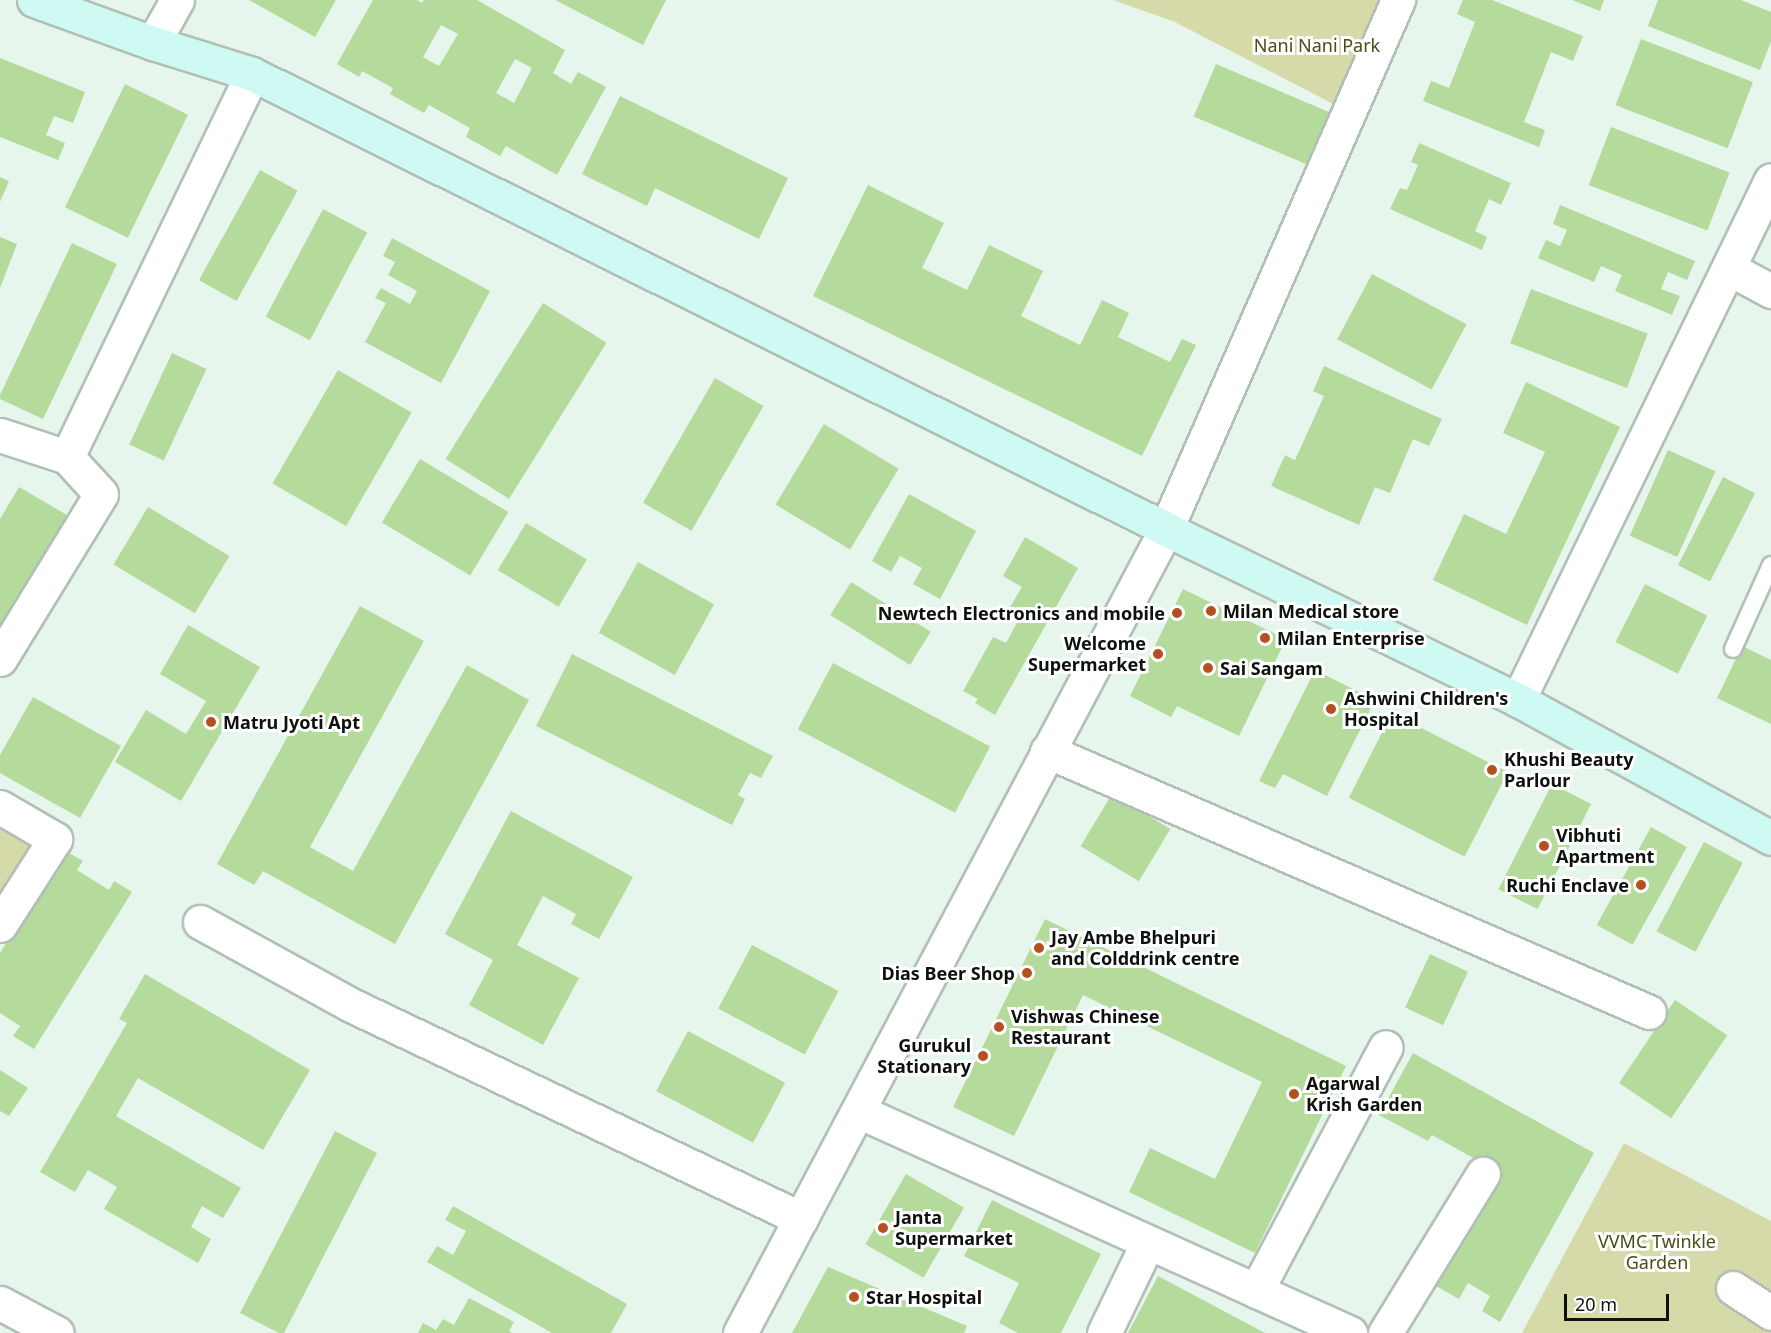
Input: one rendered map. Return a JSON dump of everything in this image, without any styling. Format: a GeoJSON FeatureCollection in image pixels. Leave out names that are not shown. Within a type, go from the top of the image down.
{"type":"FeatureCollection","features":[{"type":"Feature","properties":{"kind":"street"},"geometry":{"type":"LineString","coordinates":[[34,0],[153,43],[252,74],[1166,529],[1518,700],[1771,838]]}},
{"type":"Feature","properties":{"kind":"street"},"geometry":{"type":"LineString","coordinates":[[153,43],[177,0]]}},
{"type":"Feature","properties":{"kind":"street"},"geometry":{"type":"LineString","coordinates":[[740,1333],[1166,529],[1398,0]]}},
{"type":"Feature","properties":{"kind":"street"},"geometry":{"type":"LineString","coordinates":[[67,457],[252,74]]}},
{"type":"Feature","properties":{"kind":"street"},"geometry":{"type":"LineString","coordinates":[[1518,700],[1730,269],[1771,180]]}},
{"type":"Feature","properties":{"kind":"street"},"geometry":{"type":"LineString","coordinates":[[1730,269],[1771,291]]}},
{"type":"Feature","properties":{"kind":"street"},"geometry":{"type":"LineString","coordinates":[[0,435],[67,457],[101,494],[0,659]]}},
{"type":"Feature","properties":{"kind":"street"},"geometry":{"type":"LineString","coordinates":[[1047,751],[1649,1012]]}},
{"type":"Feature","properties":{"kind":"street"},"geometry":{"type":"LineString","coordinates":[[0,807],[56,839],[0,925]]}},
{"type":"Feature","properties":{"kind":"street"},"geometry":{"type":"LineString","coordinates":[[200,922],[351,1005],[801,1219]]}},
{"type":"Feature","properties":{"kind":"street"},"geometry":{"type":"LineString","coordinates":[[1256,1291],[1386,1047]]}},
{"type":"Feature","properties":{"kind":"street"},"geometry":{"type":"LineString","coordinates":[[858,1111],[1350,1333]]}},
{"type":"Feature","properties":{"kind":"street"},"geometry":{"type":"LineString","coordinates":[[1385,1333],[1483,1174]]}},
{"type":"Feature","properties":{"kind":"street"},"geometry":{"type":"LineString","coordinates":[[1104,1333],[1148,1242]]}},
{"type":"Feature","properties":{"kind":"street"},"geometry":{"type":"LineString","coordinates":[[1733,1288],[1771,1313]]}},
{"type":"Feature","properties":{"kind":"street"},"geometry":{"type":"LineString","coordinates":[[0,1303],[57,1333]]}},
{"type":"Feature","properties":{"kind":"lane"},"geometry":{"type":"LineString","coordinates":[[1733,649],[1771,565]]}},
{"type":"Feature","properties":{"kind":"green space","name":"Nani Nani Park"},"geometry":{"type":"Polygon","coordinates":[[[1113,0],[1387,0],[1339,107],[1175,22],[1113,0]]]}},
{"type":"Feature","properties":{"kind":"green space"},"geometry":{"type":"Polygon","coordinates":[[[0,807],[55,839],[0,925],[0,807]]]}},
{"type":"Feature","properties":{"kind":"green space","name":"VVMC Twinkle Garden"},"geometry":{"type":"Polygon","coordinates":[[[1624,1143],[1771,1221],[1771,1333],[1522,1333],[1624,1143]]]}},
{"type":"Feature","properties":{"kind":"building"},"geometry":{"type":"Polygon","coordinates":[[[249,0],[336,0],[315,37],[249,0]]]}},
{"type":"Feature","properties":{"kind":"building"},"geometry":{"type":"Polygon","coordinates":[[[373,0],[417,0],[422,3],[424,0],[477,0],[565,50],[553,73],[571,84],[578,72],[606,87],[557,175],[506,146],[500,156],[466,137],[470,128],[429,105],[424,113],[390,94],[393,88],[362,71],[359,77],[337,64],[373,0]],[[441,25],[423,57],[439,66],[458,34],[441,25]],[[515,59],[496,93],[514,103],[532,68],[515,59]]]}},
{"type":"Feature","properties":{"kind":"building"},"geometry":{"type":"Polygon","coordinates":[[[555,0],[666,0],[643,45],[555,0]]]}},
{"type":"Feature","properties":{"kind":"building"},"geometry":{"type":"Polygon","coordinates":[[[1463,0],[1492,0],[1583,36],[1573,61],[1551,52],[1524,122],[1545,130],[1539,147],[1423,101],[1431,81],[1449,88],[1475,22],[1457,14],[1463,0]]]}},
{"type":"Feature","properties":{"kind":"building"},"geometry":{"type":"Polygon","coordinates":[[[1572,0],[1604,0],[1600,11],[1572,0]]]}},
{"type":"Feature","properties":{"kind":"building"},"geometry":{"type":"Polygon","coordinates":[[[1658,0],[1741,0],[1771,12],[1771,41],[1760,70],[1648,26],[1658,0]]]}},
{"type":"Feature","properties":{"kind":"building"},"geometry":{"type":"Polygon","coordinates":[[[1641,39],[1753,82],[1728,148],[1616,105],[1641,39]]]}},
{"type":"Feature","properties":{"kind":"building"},"geometry":{"type":"Polygon","coordinates":[[[0,58],[85,92],[73,123],[54,116],[46,135],[65,143],[58,160],[0,137],[0,58]]]}},
{"type":"Feature","properties":{"kind":"building"},"geometry":{"type":"Polygon","coordinates":[[[1216,64],[1334,114],[1312,166],[1194,116],[1216,64]]]}},
{"type":"Feature","properties":{"kind":"building"},"geometry":{"type":"Polygon","coordinates":[[[125,84],[188,115],[128,238],[65,207],[125,84]]]}},
{"type":"Feature","properties":{"kind":"building"},"geometry":{"type":"Polygon","coordinates":[[[620,96],[788,178],[759,239],[655,188],[647,206],[582,174],[620,96]]]}},
{"type":"Feature","properties":{"kind":"building"},"geometry":{"type":"Polygon","coordinates":[[[1611,127],[1730,173],[1707,230],[1589,185],[1611,127]]]}},
{"type":"Feature","properties":{"kind":"building"},"geometry":{"type":"Polygon","coordinates":[[[1419,143],[1511,183],[1501,205],[1489,199],[1475,231],[1487,237],[1482,250],[1390,209],[1400,188],[1407,190],[1418,165],[1411,162],[1419,143]]]}},
{"type":"Feature","properties":{"kind":"building"},"geometry":{"type":"Polygon","coordinates":[[[260,170],[298,191],[237,301],[199,280],[260,170]]]}},
{"type":"Feature","properties":{"kind":"building"},"geometry":{"type":"Polygon","coordinates":[[[0,177],[9,181],[0,202],[0,177]]]}},
{"type":"Feature","properties":{"kind":"building"},"geometry":{"type":"Polygon","coordinates":[[[868,185],[944,223],[922,268],[967,290],[989,245],[1043,271],[1021,316],[1080,345],[1102,300],[1129,313],[1118,337],[1170,362],[1182,339],[1196,345],[1142,456],[813,296],[868,185]]]}},
{"type":"Feature","properties":{"kind":"building"},"geometry":{"type":"Polygon","coordinates":[[[1560,205],[1695,261],[1687,280],[1668,272],[1661,289],[1680,296],[1672,315],[1615,291],[1622,275],[1601,266],[1594,282],[1538,258],[1546,240],[1560,246],[1567,230],[1553,224],[1560,205]]]}},
{"type":"Feature","properties":{"kind":"building"},"geometry":{"type":"Polygon","coordinates":[[[323,209],[367,232],[310,340],[266,317],[323,209]]]}},
{"type":"Feature","properties":{"kind":"building"},"geometry":{"type":"Polygon","coordinates":[[[0,237],[17,244],[0,288],[0,237]]]}},
{"type":"Feature","properties":{"kind":"building"},"geometry":{"type":"Polygon","coordinates":[[[392,238],[490,291],[441,383],[365,342],[386,303],[375,298],[381,288],[410,304],[417,291],[388,275],[395,262],[383,256],[392,238]]]}},
{"type":"Feature","properties":{"kind":"building"},"geometry":{"type":"Polygon","coordinates":[[[72,243],[117,264],[43,419],[0,399],[0,395],[72,243]]]}},
{"type":"Feature","properties":{"kind":"building"},"geometry":{"type":"Polygon","coordinates":[[[1372,274],[1466,324],[1432,390],[1337,339],[1372,274]]]}},
{"type":"Feature","properties":{"kind":"building"},"geometry":{"type":"Polygon","coordinates":[[[1531,289],[1648,334],[1627,388],[1510,343],[1531,289]]]}},
{"type":"Feature","properties":{"kind":"building"},"geometry":{"type":"Polygon","coordinates":[[[543,303],[607,343],[509,499],[445,459],[543,303]]]}},
{"type":"Feature","properties":{"kind":"building"},"geometry":{"type":"Polygon","coordinates":[[[172,353],[206,369],[164,461],[129,445],[172,353]]]}},
{"type":"Feature","properties":{"kind":"building"},"geometry":{"type":"Polygon","coordinates":[[[1324,366],[1442,419],[1429,446],[1413,439],[1390,493],[1375,487],[1359,525],[1271,486],[1285,455],[1295,460],[1324,396],[1313,391],[1324,366]]]}},
{"type":"Feature","properties":{"kind":"building"},"geometry":{"type":"Polygon","coordinates":[[[338,370],[412,412],[346,526],[272,483],[338,370]]]}},
{"type":"Feature","properties":{"kind":"building"},"geometry":{"type":"Polygon","coordinates":[[[715,378],[763,406],[691,531],[643,503],[715,378]]]}},
{"type":"Feature","properties":{"kind":"building"},"geometry":{"type":"Polygon","coordinates":[[[1526,382],[1620,427],[1527,625],[1433,580],[1464,514],[1506,534],[1545,452],[1503,433],[1526,382]]]}},
{"type":"Feature","properties":{"kind":"building"},"geometry":{"type":"Polygon","coordinates":[[[824,424],[899,469],[850,549],[776,505],[824,424]]]}},
{"type":"Feature","properties":{"kind":"building"},"geometry":{"type":"Polygon","coordinates":[[[1668,450],[1716,471],[1677,557],[1630,536],[1668,450]]]}},
{"type":"Feature","properties":{"kind":"building"},"geometry":{"type":"Polygon","coordinates":[[[420,459],[508,512],[470,575],[382,522],[420,459]]]}},
{"type":"Feature","properties":{"kind":"building"},"geometry":{"type":"Polygon","coordinates":[[[1723,477],[1755,493],[1710,582],[1678,565],[1723,477]]]}},
{"type":"Feature","properties":{"kind":"building"},"geometry":{"type":"Polygon","coordinates":[[[19,487],[67,515],[0,630],[0,519],[19,487]]]}},
{"type":"Feature","properties":{"kind":"building"},"geometry":{"type":"Polygon","coordinates":[[[909,494],[976,531],[940,599],[913,584],[922,568],[900,556],[891,572],[872,561],[909,494]]]}},
{"type":"Feature","properties":{"kind":"building"},"geometry":{"type":"Polygon","coordinates":[[[148,507],[229,556],[195,613],[113,564],[148,507]]]}},
{"type":"Feature","properties":{"kind":"building"},"geometry":{"type":"Polygon","coordinates":[[[526,523],[587,560],[559,607],[498,570],[526,523]]]}},
{"type":"Feature","properties":{"kind":"building"},"geometry":{"type":"Polygon","coordinates":[[[1025,537],[1078,568],[995,715],[975,703],[978,699],[963,691],[993,637],[1006,643],[1019,619],[1007,612],[1022,587],[1003,576],[1025,537]]]}},
{"type":"Feature","properties":{"kind":"building"},"geometry":{"type":"Polygon","coordinates":[[[638,562],[714,604],[675,675],[599,633],[638,562]]]}},
{"type":"Feature","properties":{"kind":"building"},"geometry":{"type":"Polygon","coordinates":[[[851,582],[931,632],[910,665],[830,615],[851,582]]]}},
{"type":"Feature","properties":{"kind":"building"},"geometry":{"type":"Polygon","coordinates":[[[1645,584],[1707,616],[1678,674],[1615,642],[1645,584]]]}},
{"type":"Feature","properties":{"kind":"building","name":"Sai Sangam"},"geometry":{"type":"Polygon","coordinates":[[[1183,589],[1286,639],[1239,736],[1177,706],[1171,717],[1130,696],[1183,589]]]}},
{"type":"Feature","properties":{"kind":"building"},"geometry":{"type":"Polygon","coordinates":[[[360,606],[424,641],[310,847],[353,871],[467,665],[529,700],[395,944],[263,871],[254,885],[217,864],[360,606]]]}},
{"type":"Feature","properties":{"kind":"building","name":"Matru Jyoti Apt"},"geometry":{"type":"Polygon","coordinates":[[[188,625],[260,667],[181,801],[115,762],[146,710],[186,734],[206,701],[160,674],[188,625]]]}},
{"type":"Feature","properties":{"kind":"building"},"geometry":{"type":"Polygon","coordinates":[[[1742,646],[1771,660],[1771,724],[1717,698],[1742,646]]]}},
{"type":"Feature","properties":{"kind":"building"},"geometry":{"type":"Polygon","coordinates":[[[572,654],[773,756],[761,778],[750,773],[738,795],[745,799],[732,825],[536,726],[572,654]]]}},
{"type":"Feature","properties":{"kind":"building"},"geometry":{"type":"Polygon","coordinates":[[[833,663],[990,747],[955,813],[798,729],[833,663]]]}},
{"type":"Feature","properties":{"kind":"building"},"geometry":{"type":"Polygon","coordinates":[[[1315,670],[1375,700],[1327,796],[1283,774],[1275,788],[1259,781],[1315,670]]]}},
{"type":"Feature","properties":{"kind":"building"},"geometry":{"type":"Polygon","coordinates":[[[33,697],[121,746],[80,818],[0,773],[0,755],[33,697]]]}},
{"type":"Feature","properties":{"kind":"building"},"geometry":{"type":"Polygon","coordinates":[[[1392,713],[1508,772],[1465,857],[1349,798],[1392,713]]]}},
{"type":"Feature","properties":{"kind":"building","name":"Vibhuti Apartment"},"geometry":{"type":"Polygon","coordinates":[[[1552,784],[1591,804],[1538,909],[1498,889],[1552,784]]]}},
{"type":"Feature","properties":{"kind":"building"},"geometry":{"type":"Polygon","coordinates":[[[1112,794],[1170,829],[1139,881],[1081,846],[1112,794]]]}},
{"type":"Feature","properties":{"kind":"building"},"geometry":{"type":"Polygon","coordinates":[[[511,811],[633,877],[599,939],[571,924],[576,914],[543,896],[517,945],[579,978],[543,1045],[469,1005],[493,960],[445,934],[511,811]]]}},
{"type":"Feature","properties":{"kind":"building","name":"Ruchi Enclave"},"geometry":{"type":"Polygon","coordinates":[[[1651,827],[1687,847],[1633,945],[1597,925],[1651,827]]]}},
{"type":"Feature","properties":{"kind":"building"},"geometry":{"type":"Polygon","coordinates":[[[1704,842],[1743,863],[1695,952],[1657,931],[1704,842]]]}},
{"type":"Feature","properties":{"kind":"building"},"geometry":{"type":"Polygon","coordinates":[[[64,850],[83,861],[77,870],[109,890],[114,881],[132,892],[34,1049],[13,1036],[20,1026],[0,1013],[0,953],[64,850]]]}},
{"type":"Feature","properties":{"kind":"building","name":"Agarwal Krish Garden"},"geometry":{"type":"Polygon","coordinates":[[[1045,919],[1346,1066],[1255,1253],[1129,1192],[1150,1148],[1215,1179],[1262,1082],[1083,995],[1014,1136],[953,1107],[1045,919]]]}},
{"type":"Feature","properties":{"kind":"building"},"geometry":{"type":"Polygon","coordinates":[[[752,945],[839,991],[805,1055],[718,1009],[752,945]]]}},
{"type":"Feature","properties":{"kind":"building"},"geometry":{"type":"Polygon","coordinates":[[[1430,954],[1468,972],[1443,1025],[1405,1007],[1430,954]]]}},
{"type":"Feature","properties":{"kind":"building"},"geometry":{"type":"Polygon","coordinates":[[[145,974],[310,1070],[263,1150],[138,1078],[116,1116],[241,1188],[223,1218],[202,1206],[191,1227],[211,1239],[198,1263],[104,1209],[117,1187],[88,1170],[75,1192],[40,1172],[127,1023],[119,1019],[145,974]]]}},
{"type":"Feature","properties":{"kind":"building"},"geometry":{"type":"Polygon","coordinates":[[[1675,1000],[1727,1035],[1671,1118],[1619,1083],[1675,1000]]]}},
{"type":"Feature","properties":{"kind":"building"},"geometry":{"type":"Polygon","coordinates":[[[688,1031],[785,1083],[753,1143],[656,1091],[688,1031]]]}},
{"type":"Feature","properties":{"kind":"building"},"geometry":{"type":"Polygon","coordinates":[[[1413,1053],[1594,1153],[1500,1322],[1482,1311],[1490,1296],[1468,1283],[1459,1299],[1436,1286],[1500,1173],[1432,1135],[1428,1141],[1379,1115],[1413,1053]]]}},
{"type":"Feature","properties":{"kind":"building"},"geometry":{"type":"Polygon","coordinates":[[[0,1070],[28,1088],[9,1116],[0,1111],[0,1070]]]}},
{"type":"Feature","properties":{"kind":"building"},"geometry":{"type":"Polygon","coordinates":[[[335,1131],[377,1153],[284,1333],[279,1333],[240,1313],[335,1131]]]}},
{"type":"Feature","properties":{"kind":"building"},"geometry":{"type":"Polygon","coordinates":[[[906,1174],[964,1208],[924,1278],[866,1244],[906,1174]]]}},
{"type":"Feature","properties":{"kind":"building"},"geometry":{"type":"Polygon","coordinates":[[[992,1200],[1101,1254],[1061,1333],[1018,1333],[999,1323],[1019,1283],[964,1256],[992,1200]]]}},
{"type":"Feature","properties":{"kind":"building"},"geometry":{"type":"Polygon","coordinates":[[[453,1206],[627,1304],[611,1333],[552,1333],[427,1262],[437,1246],[453,1255],[466,1231],[445,1220],[453,1206]]]}},
{"type":"Feature","properties":{"kind":"building","name":"Star Hospital"},"geometry":{"type":"Polygon","coordinates":[[[828,1267],[967,1326],[964,1333],[792,1333],[828,1267]]]}},
{"type":"Feature","properties":{"kind":"building"},"geometry":{"type":"Polygon","coordinates":[[[1158,1276],[1265,1333],[1128,1333],[1158,1276]]]}},
{"type":"Feature","properties":{"kind":"building"},"geometry":{"type":"Polygon","coordinates":[[[469,1298],[514,1322],[509,1331],[512,1333],[418,1333],[423,1323],[436,1330],[443,1319],[454,1325],[469,1298]]]}},
{"type":"Feature","properties":{"kind":"place","name":"Milan Medical store"},"geometry":{"type":"Point","coordinates":[1211,611]}},
{"type":"Feature","properties":{"kind":"place","name":"Newtech Electronics and mobile"},"geometry":{"type":"Point","coordinates":[1177,613]}},
{"type":"Feature","properties":{"kind":"place","name":"Milan Enterprise"},"geometry":{"type":"Point","coordinates":[1265,638]}},
{"type":"Feature","properties":{"kind":"place","name":"Welcome Supermarket"},"geometry":{"type":"Point","coordinates":[1158,654]}},
{"type":"Feature","properties":{"kind":"place","name":"Sai Sangam"},"geometry":{"type":"Point","coordinates":[1208,668]}},
{"type":"Feature","properties":{"kind":"place","name":"Ashwini Children's Hospital"},"geometry":{"type":"Point","coordinates":[1331,709]}},
{"type":"Feature","properties":{"kind":"place","name":"Matru Jyoti Apt"},"geometry":{"type":"Point","coordinates":[211,722]}},
{"type":"Feature","properties":{"kind":"place","name":"Khushi Beauty Parlour"},"geometry":{"type":"Point","coordinates":[1492,770]}},
{"type":"Feature","properties":{"kind":"place","name":"Vibhuti Apartment"},"geometry":{"type":"Point","coordinates":[1544,846]}},
{"type":"Feature","properties":{"kind":"place","name":"Ruchi Enclave"},"geometry":{"type":"Point","coordinates":[1641,885]}},
{"type":"Feature","properties":{"kind":"place","name":"Jay Ambe Bhelpuri and Colddrink centre"},"geometry":{"type":"Point","coordinates":[1039,948]}},
{"type":"Feature","properties":{"kind":"place","name":"Dias Beer Shop"},"geometry":{"type":"Point","coordinates":[1027,973]}},
{"type":"Feature","properties":{"kind":"place","name":"Vishwas Chinese Restaurant"},"geometry":{"type":"Point","coordinates":[999,1027]}},
{"type":"Feature","properties":{"kind":"place","name":"Gurukul Stationary"},"geometry":{"type":"Point","coordinates":[983,1056]}},
{"type":"Feature","properties":{"kind":"place","name":"Agarwal Krish Garden"},"geometry":{"type":"Point","coordinates":[1294,1094]}},
{"type":"Feature","properties":{"kind":"place","name":"Janta Supermarket"},"geometry":{"type":"Point","coordinates":[883,1228]}},
{"type":"Feature","properties":{"kind":"place","name":"Star Hospital"},"geometry":{"type":"Point","coordinates":[854,1297]}}]}
